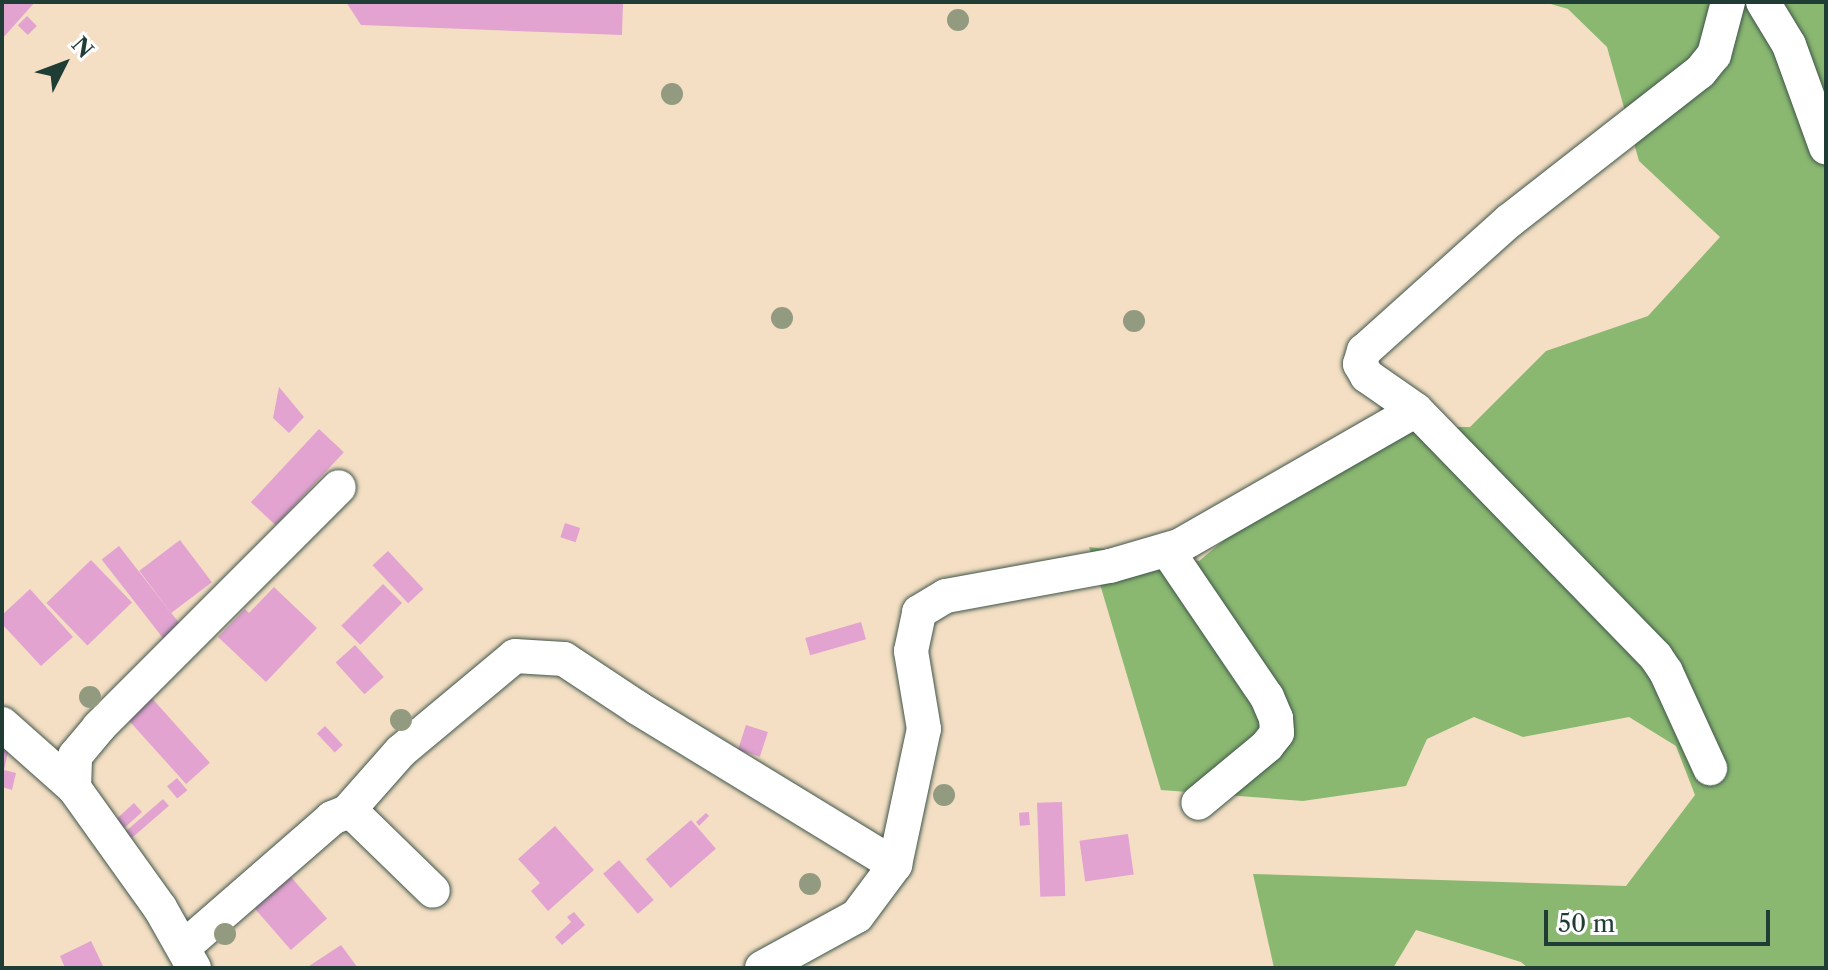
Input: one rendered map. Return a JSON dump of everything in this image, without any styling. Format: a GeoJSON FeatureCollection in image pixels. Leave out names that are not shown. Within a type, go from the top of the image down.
{"type":"FeatureCollection","features":[{"type":"Feature","properties":{"kind":"street"},"geometry":{"type":"LineString","coordinates":[[1710,768],[1666,672],[1656,657],[1416,410],[1367,376],[1360,364],[1364,351],[1509,221],[1700,72],[1714,55],[1728,2]]}},
{"type":"Feature","properties":{"kind":"street"},"geometry":{"type":"LineString","coordinates":[[1763,2],[1789,45],[1826,147]]}},
{"type":"Feature","properties":{"kind":"street"},"geometry":{"type":"LineString","coordinates":[[762,968],[857,916],[895,865],[924,729],[911,651],[919,612],[946,596],[1110,566],[1197,538],[1416,410]]}},
{"type":"Feature","properties":{"kind":"street"},"geometry":{"type":"LineString","coordinates":[[74,788],[75,756],[84,743],[339,487]]}},
{"type":"Feature","properties":{"kind":"street"},"geometry":{"type":"LineString","coordinates":[[1167,550],[1267,697],[1276,718],[1277,733],[1267,746],[1198,803]]}},
{"type":"Feature","properties":{"kind":"street"},"geometry":{"type":"LineString","coordinates":[[2,724],[74,788],[190,957],[332,818],[347,812],[401,751],[515,656],[564,659],[638,708],[895,865]]}},
{"type":"Feature","properties":{"kind":"street"},"geometry":{"type":"LineString","coordinates":[[347,812],[356,816],[433,891]]}},
{"type":"Feature","properties":{"kind":"green space"},"geometry":{"type":"Polygon","coordinates":[[[1544,2],[1826,2],[1826,968],[1528,968],[1521,962],[1416,930],[1393,968],[1274,968],[1253,874],[1626,886],[1695,795],[1676,746],[1629,717],[1523,737],[1474,717],[1427,739],[1406,786],[1303,801],[1161,790],[1089,547],[1199,561],[1360,427],[1470,427],[1546,351],[1648,316],[1720,237],[1639,161],[1607,47],[1568,9],[1544,2]]]}},
{"type":"Feature","properties":{"kind":"building"},"geometry":{"type":"Polygon","coordinates":[[[2,2],[35,2],[2,39],[2,2]]]}},
{"type":"Feature","properties":{"kind":"building"},"geometry":{"type":"Polygon","coordinates":[[[346,2],[623,2],[622,35],[361,25],[346,2]]]}},
{"type":"Feature","properties":{"kind":"building"},"geometry":{"type":"Polygon","coordinates":[[[27,16],[37,26],[28,35],[18,25],[27,16]]]}},
{"type":"Feature","properties":{"kind":"building"},"geometry":{"type":"Polygon","coordinates":[[[279,387],[304,417],[289,433],[273,418],[279,387]]]}},
{"type":"Feature","properties":{"kind":"building"},"geometry":{"type":"Polygon","coordinates":[[[319,429],[344,452],[276,525],[251,502],[319,429]]]}},
{"type":"Feature","properties":{"kind":"building"},"geometry":{"type":"Polygon","coordinates":[[[565,523],[580,528],[576,542],[560,537],[565,523]]]}},
{"type":"Feature","properties":{"kind":"building"},"geometry":{"type":"Polygon","coordinates":[[[180,540],[212,582],[171,613],[139,571],[180,540]]]}},
{"type":"Feature","properties":{"kind":"building"},"geometry":{"type":"Polygon","coordinates":[[[119,546],[182,627],[165,641],[102,560],[119,546]]]}},
{"type":"Feature","properties":{"kind":"building"},"geometry":{"type":"Polygon","coordinates":[[[388,551],[423,589],[408,603],[373,565],[388,551]]]}},
{"type":"Feature","properties":{"kind":"building"},"geometry":{"type":"Polygon","coordinates":[[[91,560],[132,602],[87,646],[46,603],[91,560]]]}},
{"type":"Feature","properties":{"kind":"building"},"geometry":{"type":"Polygon","coordinates":[[[383,584],[402,603],[360,645],[341,626],[383,584]]]}},
{"type":"Feature","properties":{"kind":"building"},"geometry":{"type":"Polygon","coordinates":[[[274,587],[317,628],[266,682],[218,637],[245,609],[249,613],[274,587]]]}},
{"type":"Feature","properties":{"kind":"building"},"geometry":{"type":"Polygon","coordinates":[[[30,589],[73,637],[41,666],[2,624],[2,615],[30,589]]]}},
{"type":"Feature","properties":{"kind":"building"},"geometry":{"type":"Polygon","coordinates":[[[861,622],[866,639],[810,655],[805,638],[861,622]]]}},
{"type":"Feature","properties":{"kind":"building"},"geometry":{"type":"Polygon","coordinates":[[[355,645],[384,677],[364,694],[336,662],[355,645]]]}},
{"type":"Feature","properties":{"kind":"building"},"geometry":{"type":"Polygon","coordinates":[[[149,695],[210,763],[186,784],[125,716],[149,695]]]}},
{"type":"Feature","properties":{"kind":"building"},"geometry":{"type":"Polygon","coordinates":[[[746,725],[768,732],[760,757],[738,750],[746,725]]]}},
{"type":"Feature","properties":{"kind":"building"},"geometry":{"type":"Polygon","coordinates":[[[325,726],[343,745],[335,753],[317,734],[325,726]]]}},
{"type":"Feature","properties":{"kind":"building"},"geometry":{"type":"Polygon","coordinates":[[[2,740],[9,748],[4,770],[16,773],[12,790],[2,787],[2,740]]]}},
{"type":"Feature","properties":{"kind":"building"},"geometry":{"type":"Polygon","coordinates":[[[177,778],[187,790],[177,799],[167,786],[177,778]]]}},
{"type":"Feature","properties":{"kind":"building"},"geometry":{"type":"Polygon","coordinates":[[[163,799],[169,806],[131,839],[125,832],[163,799]]]}},
{"type":"Feature","properties":{"kind":"building"},"geometry":{"type":"Polygon","coordinates":[[[1062,802],[1065,896],[1040,897],[1037,803],[1062,802]]]}},
{"type":"Feature","properties":{"kind":"building"},"geometry":{"type":"Polygon","coordinates":[[[134,803],[142,812],[121,831],[113,822],[134,803]]]}},
{"type":"Feature","properties":{"kind":"building"},"geometry":{"type":"Polygon","coordinates":[[[1029,812],[1030,825],[1020,826],[1019,813],[1029,812]]]}},
{"type":"Feature","properties":{"kind":"building"},"geometry":{"type":"Polygon","coordinates":[[[706,813],[709,816],[699,826],[696,822],[706,813]]]}},
{"type":"Feature","properties":{"kind":"building"},"geometry":{"type":"Polygon","coordinates":[[[691,820],[716,849],[671,888],[646,859],[691,820]]]}},
{"type":"Feature","properties":{"kind":"building"},"geometry":{"type":"Polygon","coordinates":[[[555,826],[594,870],[548,911],[531,891],[540,883],[518,859],[555,826]]]}},
{"type":"Feature","properties":{"kind":"building"},"geometry":{"type":"Polygon","coordinates":[[[1128,834],[1134,875],[1085,881],[1079,841],[1128,834]]]}},
{"type":"Feature","properties":{"kind":"building"},"geometry":{"type":"Polygon","coordinates":[[[619,860],[654,900],[638,914],[603,874],[619,860]]]}},
{"type":"Feature","properties":{"kind":"building"},"geometry":{"type":"Polygon","coordinates":[[[291,877],[327,919],[291,950],[255,908],[291,877]]]}},
{"type":"Feature","properties":{"kind":"building"},"geometry":{"type":"Polygon","coordinates":[[[574,912],[585,925],[562,945],[555,937],[571,922],[567,917],[574,912]]]}},
{"type":"Feature","properties":{"kind":"building"},"geometry":{"type":"Polygon","coordinates":[[[91,941],[104,968],[65,968],[60,956],[91,941]]]}},
{"type":"Feature","properties":{"kind":"building"},"geometry":{"type":"Polygon","coordinates":[[[341,945],[358,968],[306,968],[341,945]]]}}]}
